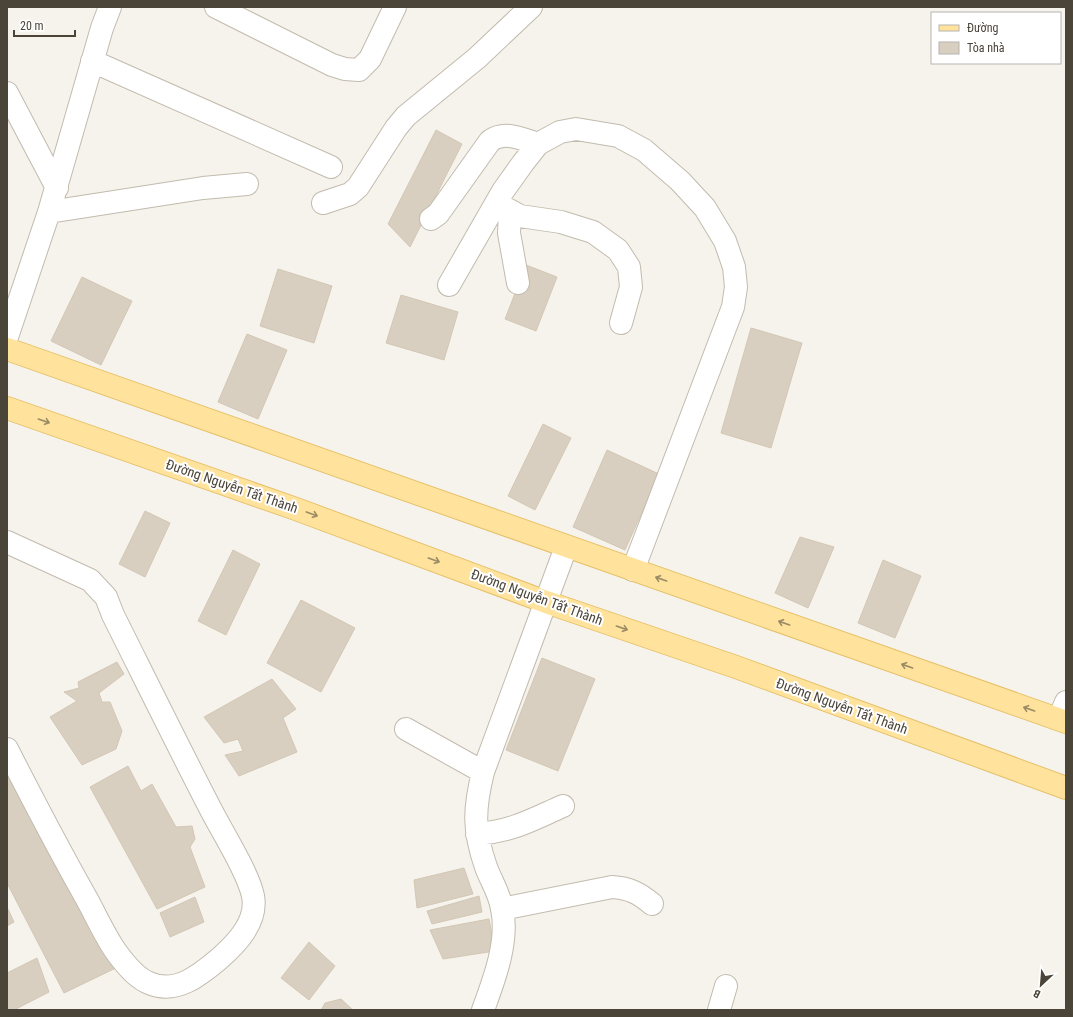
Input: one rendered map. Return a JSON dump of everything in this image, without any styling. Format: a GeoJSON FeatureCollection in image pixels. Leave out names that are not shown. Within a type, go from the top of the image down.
{"type":"FeatureCollection","features":[{"type":"Feature","properties":{"kind":"main road"},"geometry":{"type":"LineString","coordinates":[[7,349],[566,547],[1064,714]]}},
{"type":"Feature","properties":{"kind":"main road","name":"Đường Nguyễn Tất Thành"},"geometry":{"type":"LineString","coordinates":[[7,408],[296,509],[546,602],[736,667],[1066,788]]}},
{"type":"Feature","properties":{"kind":"street"},"geometry":{"type":"LineString","coordinates":[[7,337],[50,212],[92,61],[110,7]]}},
{"type":"Feature","properties":{"kind":"street"},"geometry":{"type":"LineString","coordinates":[[216,7],[332,65],[346,70],[359,70],[370,59],[394,7]]}},
{"type":"Feature","properties":{"kind":"street"},"geometry":{"type":"LineString","coordinates":[[323,203],[350,194],[358,187],[406,116],[477,58],[531,7]]}},
{"type":"Feature","properties":{"kind":"street"},"geometry":{"type":"LineString","coordinates":[[92,61],[331,166]]}},
{"type":"Feature","properties":{"kind":"street"},"geometry":{"type":"LineString","coordinates":[[7,93],[57,188]]}},
{"type":"Feature","properties":{"kind":"street"},"geometry":{"type":"LineString","coordinates":[[449,285],[503,207],[523,163],[538,144],[560,132],[576,129],[618,136],[644,150],[680,181],[705,208],[725,241],[734,267],[736,286],[733,307],[633,570]]}},
{"type":"Feature","properties":{"kind":"street"},"geometry":{"type":"LineString","coordinates":[[431,219],[438,214],[490,141],[496,136],[513,136],[538,144]]}},
{"type":"Feature","properties":{"kind":"street"},"geometry":{"type":"LineString","coordinates":[[50,212],[203,188],[247,184]]}},
{"type":"Feature","properties":{"kind":"street"},"geometry":{"type":"LineString","coordinates":[[503,207],[518,283]]}},
{"type":"Feature","properties":{"kind":"street"},"geometry":{"type":"LineString","coordinates":[[503,207],[520,216],[578,226],[593,232],[618,250],[628,267],[631,287],[621,323]]}},
{"type":"Feature","properties":{"kind":"street"},"geometry":{"type":"LineString","coordinates":[[7,542],[90,580],[106,597],[113,615],[177,744],[243,871],[253,897],[251,919],[246,930],[232,948],[202,973],[182,985],[166,987],[149,984],[135,974],[116,952],[43,821],[7,749]]}},
{"type":"Feature","properties":{"kind":"street"},"geometry":{"type":"LineString","coordinates":[[483,1010],[499,960],[504,925],[502,910],[486,868],[477,834],[475,817],[476,801],[483,772],[566,547]]}},
{"type":"Feature","properties":{"kind":"street"},"geometry":{"type":"LineString","coordinates":[[406,729],[483,772]]}},
{"type":"Feature","properties":{"kind":"street"},"geometry":{"type":"LineString","coordinates":[[477,834],[500,832],[515,828],[563,806]]}},
{"type":"Feature","properties":{"kind":"street"},"geometry":{"type":"LineString","coordinates":[[502,910],[612,887],[626,888],[638,893],[652,904]]}},
{"type":"Feature","properties":{"kind":"street"},"geometry":{"type":"LineString","coordinates":[[719,1010],[726,986]]}},
{"type":"Feature","properties":{"kind":"building"},"geometry":{"type":"Polygon","coordinates":[[[436,130],[462,144],[410,247],[388,224],[436,130]]]}},
{"type":"Feature","properties":{"kind":"building"},"geometry":{"type":"Polygon","coordinates":[[[526,265],[557,277],[536,331],[505,319],[526,265]]]}},
{"type":"Feature","properties":{"kind":"building"},"geometry":{"type":"Polygon","coordinates":[[[278,269],[332,286],[314,343],[260,326],[278,269]]]}},
{"type":"Feature","properties":{"kind":"building"},"geometry":{"type":"Polygon","coordinates":[[[82,277],[132,301],[101,365],[51,341],[82,277]]]}},
{"type":"Feature","properties":{"kind":"building"},"geometry":{"type":"Polygon","coordinates":[[[401,295],[458,312],[444,360],[386,343],[401,295]]]}},
{"type":"Feature","properties":{"kind":"building"},"geometry":{"type":"Polygon","coordinates":[[[751,328],[802,343],[771,448],[721,433],[751,328]]]}},
{"type":"Feature","properties":{"kind":"building"},"geometry":{"type":"Polygon","coordinates":[[[247,334],[287,350],[258,419],[218,402],[247,334]]]}},
{"type":"Feature","properties":{"kind":"building"},"geometry":{"type":"Polygon","coordinates":[[[543,424],[571,438],[535,510],[508,496],[543,424]]]}},
{"type":"Feature","properties":{"kind":"building"},"geometry":{"type":"Polygon","coordinates":[[[607,450],[659,474],[625,550],[573,527],[607,450]]]}},
{"type":"Feature","properties":{"kind":"building"},"geometry":{"type":"Polygon","coordinates":[[[145,511],[170,523],[145,577],[119,564],[145,511]]]}},
{"type":"Feature","properties":{"kind":"building"},"geometry":{"type":"Polygon","coordinates":[[[800,537],[834,547],[808,608],[775,593],[800,537]]]}},
{"type":"Feature","properties":{"kind":"building"},"geometry":{"type":"Polygon","coordinates":[[[233,550],[260,564],[226,635],[198,621],[233,550]]]}},
{"type":"Feature","properties":{"kind":"building"},"geometry":{"type":"Polygon","coordinates":[[[883,560],[921,576],[895,638],[858,623],[883,560]]]}},
{"type":"Feature","properties":{"kind":"building"},"geometry":{"type":"Polygon","coordinates":[[[301,600],[355,628],[321,692],[267,663],[301,600]]]}},
{"type":"Feature","properties":{"kind":"building"},"geometry":{"type":"Polygon","coordinates":[[[542,658],[595,679],[558,771],[506,750],[542,658]]]}},
{"type":"Feature","properties":{"kind":"building"},"geometry":{"type":"Polygon","coordinates":[[[117,662],[124,674],[99,693],[102,702],[110,702],[122,731],[116,749],[82,765],[50,717],[77,701],[64,692],[79,688],[78,682],[117,662]]]}},
{"type":"Feature","properties":{"kind":"building"},"geometry":{"type":"Polygon","coordinates":[[[272,679],[296,709],[283,718],[297,752],[239,776],[225,755],[243,751],[238,739],[224,743],[204,717],[272,679]]]}},
{"type":"Feature","properties":{"kind":"building"},"geometry":{"type":"Polygon","coordinates":[[[7,756],[120,966],[64,993],[7,883],[7,756]]]}},
{"type":"Feature","properties":{"kind":"building"},"geometry":{"type":"Polygon","coordinates":[[[128,766],[141,791],[152,784],[176,827],[192,826],[195,839],[190,847],[205,887],[157,909],[90,787],[128,766]]]}},
{"type":"Feature","properties":{"kind":"building"},"geometry":{"type":"Polygon","coordinates":[[[464,868],[473,894],[417,908],[414,880],[464,868]]]}},
{"type":"Feature","properties":{"kind":"building"},"geometry":{"type":"Polygon","coordinates":[[[479,896],[482,912],[432,924],[427,911],[479,896]]]}},
{"type":"Feature","properties":{"kind":"building"},"geometry":{"type":"Polygon","coordinates":[[[195,897],[204,922],[170,937],[160,913],[195,897]]]}},
{"type":"Feature","properties":{"kind":"building"},"geometry":{"type":"Polygon","coordinates":[[[8,909],[14,922],[7,926],[7,910],[8,909]]]}},
{"type":"Feature","properties":{"kind":"building"},"geometry":{"type":"Polygon","coordinates":[[[489,919],[495,951],[443,959],[430,930],[489,919]]]}},
{"type":"Feature","properties":{"kind":"building"},"geometry":{"type":"Polygon","coordinates":[[[309,942],[335,966],[309,1000],[281,978],[309,942]]]}},
{"type":"Feature","properties":{"kind":"building"},"geometry":{"type":"Polygon","coordinates":[[[37,958],[49,992],[14,1010],[7,1010],[7,973],[37,958]]]}},
{"type":"Feature","properties":{"kind":"building"},"geometry":{"type":"Polygon","coordinates":[[[341,999],[353,1010],[321,1010],[325,1003],[341,999]]]}}]}
